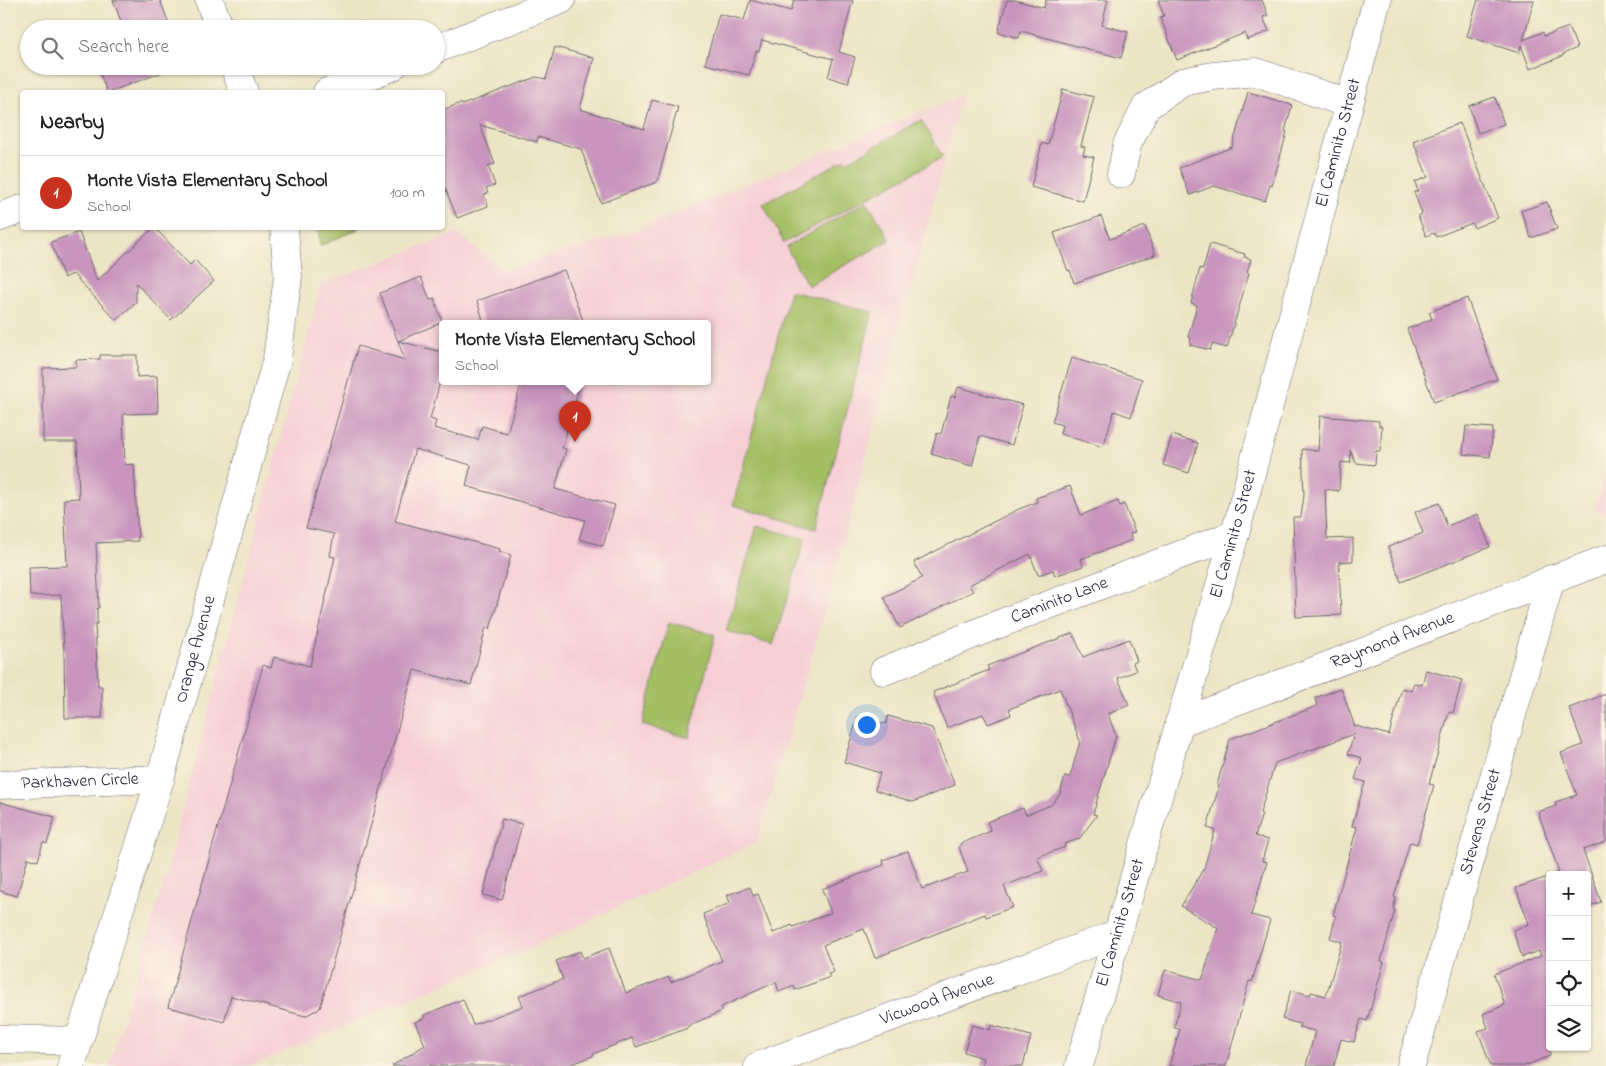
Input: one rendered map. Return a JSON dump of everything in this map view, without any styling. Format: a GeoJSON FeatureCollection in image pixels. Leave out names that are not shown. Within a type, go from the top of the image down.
{"type":"FeatureCollection","features":[{"type":"Feature","properties":{"kind":"street"},"geometry":{"type":"LineString","coordinates":[[209,0],[217,20]]}},
{"type":"Feature","properties":{"kind":"street"},"geometry":{"type":"LineString","coordinates":[[445,45],[561,0]]}},
{"type":"Feature","properties":{"kind":"street","name":"El Caminito Street"},"geometry":{"type":"LineString","coordinates":[[1079,1066],[1178,723],[1235,534],[1377,0]]}},
{"type":"Feature","properties":{"kind":"street"},"geometry":{"type":"LineString","coordinates":[[1122,174],[1127,145],[1146,107],[1183,82],[1212,76],[1256,72],[1349,104]]}},
{"type":"Feature","properties":{"kind":"street"},"geometry":{"type":"LineString","coordinates":[[237,75],[243,90]]}},
{"type":"Feature","properties":{"kind":"street"},"geometry":{"type":"LineString","coordinates":[[332,90],[370,75]]}},
{"type":"Feature","properties":{"kind":"street"},"geometry":{"type":"LineString","coordinates":[[0,217],[20,210]]}},
{"type":"Feature","properties":{"kind":"street","name":"Orange Avenue"},"geometry":{"type":"LineString","coordinates":[[75,1053],[160,779],[277,359],[288,278],[284,230]]}},
{"type":"Feature","properties":{"kind":"street","name":"Caminito Lane"},"geometry":{"type":"LineString","coordinates":[[884,671],[991,627],[1235,534]]}},
{"type":"Feature","properties":{"kind":"street","name":"Raymond Avenue"},"geometry":{"type":"LineString","coordinates":[[1178,723],[1606,559]]}},
{"type":"Feature","properties":{"kind":"street","name":"Stevens Street"},"geometry":{"type":"LineString","coordinates":[[1411,1066],[1551,580]]}},
{"type":"Feature","properties":{"kind":"street","name":"Parkhaven Circle"},"geometry":{"type":"LineString","coordinates":[[0,786],[160,779]]}},
{"type":"Feature","properties":{"kind":"street","name":"Vicwood Avenue"},"geometry":{"type":"LineString","coordinates":[[758,1066],[1117,934]]}},
{"type":"Feature","properties":{"kind":"street"},"geometry":{"type":"LineString","coordinates":[[0,1039],[75,1053]]}},
{"type":"Feature","properties":{"kind":"shaded area"},"geometry":{"type":"Polygon","coordinates":[[[962,95],[828,600],[757,842],[533,947],[250,1066],[109,1066],[159,899],[321,284],[457,233],[504,271],[634,231],[962,95]]]}},
{"type":"Feature","properties":{"kind":"shaded area"},"geometry":{"type":"Polygon","coordinates":[[[1606,470],[1606,516],[1594,510],[1606,470]]]}},
{"type":"Feature","properties":{"kind":"green space"},"geometry":{"type":"Polygon","coordinates":[[[921,120],[943,157],[784,243],[763,204],[845,159],[847,162],[921,120]]]}},
{"type":"Feature","properties":{"kind":"green space"},"geometry":{"type":"Polygon","coordinates":[[[867,201],[890,240],[808,286],[786,247],[867,201]]]}},
{"type":"Feature","properties":{"kind":"green space"},"geometry":{"type":"Polygon","coordinates":[[[318,230],[356,230],[320,246],[318,230]]]}},
{"type":"Feature","properties":{"kind":"green space"},"geometry":{"type":"Polygon","coordinates":[[[790,291],[873,312],[816,529],[733,505],[790,291]]]}},
{"type":"Feature","properties":{"kind":"green space"},"geometry":{"type":"Polygon","coordinates":[[[757,526],[805,539],[773,645],[726,631],[757,526]]]}},
{"type":"Feature","properties":{"kind":"green space"},"geometry":{"type":"Polygon","coordinates":[[[669,622],[715,635],[689,738],[642,725],[669,622]]]}},
{"type":"Feature","properties":{"kind":"building"},"geometry":{"type":"Polygon","coordinates":[[[113,0],[160,0],[168,20],[121,20],[113,0]]]}},
{"type":"Feature","properties":{"kind":"building"},"geometry":{"type":"Polygon","coordinates":[[[750,0],[791,11],[794,0],[853,0],[839,52],[855,57],[848,83],[828,77],[833,59],[762,40],[759,51],[756,51],[749,75],[705,64],[719,14],[744,20],[750,0]]]}},
{"type":"Feature","properties":{"kind":"building"},"geometry":{"type":"Polygon","coordinates":[[[1007,0],[1015,0],[1044,8],[1046,0],[1108,0],[1102,25],[1128,32],[1121,58],[1021,31],[1019,38],[998,32],[1007,0]]]}},
{"type":"Feature","properties":{"kind":"building"},"geometry":{"type":"Polygon","coordinates":[[[1158,0],[1262,0],[1268,16],[1263,17],[1269,31],[1247,40],[1245,33],[1177,60],[1160,17],[1164,16],[1158,0]]]}},
{"type":"Feature","properties":{"kind":"building"},"geometry":{"type":"Polygon","coordinates":[[[1478,0],[1534,0],[1523,40],[1543,32],[1544,36],[1569,27],[1577,48],[1530,69],[1521,45],[1519,53],[1467,36],[1478,0]]]}},
{"type":"Feature","properties":{"kind":"building"},"geometry":{"type":"Polygon","coordinates":[[[555,47],[594,58],[580,109],[644,129],[652,100],[678,107],[657,182],[601,203],[581,149],[538,137],[537,142],[480,125],[495,164],[488,166],[495,185],[486,188],[488,193],[484,195],[488,206],[457,218],[445,188],[445,109],[461,103],[462,105],[536,77],[546,79],[555,47]]]}},
{"type":"Feature","properties":{"kind":"building"},"geometry":{"type":"Polygon","coordinates":[[[100,75],[155,75],[114,90],[106,90],[100,75]]]}},
{"type":"Feature","properties":{"kind":"building"},"geometry":{"type":"Polygon","coordinates":[[[1063,89],[1094,97],[1081,146],[1085,147],[1083,155],[1094,157],[1083,201],[1031,187],[1042,143],[1048,145],[1063,89]]]}},
{"type":"Feature","properties":{"kind":"building"},"geometry":{"type":"Polygon","coordinates":[[[1248,92],[1292,105],[1285,131],[1287,132],[1272,186],[1270,185],[1265,201],[1214,186],[1190,195],[1179,168],[1232,147],[1248,92]]]}},
{"type":"Feature","properties":{"kind":"building"},"geometry":{"type":"Polygon","coordinates":[[[1495,97],[1504,124],[1478,133],[1469,106],[1495,97]]]}},
{"type":"Feature","properties":{"kind":"building"},"geometry":{"type":"Polygon","coordinates":[[[1460,123],[1498,218],[1474,228],[1472,223],[1436,237],[1434,233],[1426,236],[1418,216],[1422,214],[1414,192],[1418,191],[1415,182],[1428,177],[1413,141],[1460,123]]]}},
{"type":"Feature","properties":{"kind":"building"},"geometry":{"type":"Polygon","coordinates":[[[1547,202],[1557,229],[1531,238],[1521,211],[1547,202]]]}},
{"type":"Feature","properties":{"kind":"building"},"geometry":{"type":"Polygon","coordinates":[[[1101,216],[1110,239],[1145,226],[1155,255],[1074,283],[1054,233],[1101,216]]]}},
{"type":"Feature","properties":{"kind":"building"},"geometry":{"type":"Polygon","coordinates":[[[151,230],[157,230],[190,265],[195,260],[214,281],[171,320],[136,283],[136,302],[116,320],[73,274],[64,278],[51,242],[79,232],[97,281],[151,230]]]}},
{"type":"Feature","properties":{"kind":"building"},"geometry":{"type":"Polygon","coordinates":[[[1210,244],[1245,254],[1244,257],[1251,259],[1247,272],[1249,273],[1227,348],[1212,344],[1210,350],[1190,345],[1191,338],[1188,337],[1197,305],[1191,303],[1200,268],[1203,269],[1210,244]]]}},
{"type":"Feature","properties":{"kind":"building"},"geometry":{"type":"Polygon","coordinates":[[[564,270],[583,320],[483,320],[477,301],[564,270]]]}},
{"type":"Feature","properties":{"kind":"building"},"geometry":{"type":"Polygon","coordinates":[[[421,277],[430,300],[434,298],[441,320],[439,320],[439,323],[398,341],[439,351],[439,385],[430,419],[436,421],[434,428],[478,440],[482,426],[507,433],[521,385],[580,385],[562,448],[566,449],[555,489],[615,505],[603,546],[579,539],[585,520],[466,486],[471,465],[415,449],[395,521],[500,549],[499,551],[511,555],[490,629],[486,627],[471,685],[414,670],[320,1008],[305,1016],[231,996],[224,1022],[168,1007],[263,665],[271,668],[274,657],[310,666],[335,557],[330,556],[334,534],[306,528],[358,346],[405,360],[380,293],[421,277]]]}},
{"type":"Feature","properties":{"kind":"building"},"geometry":{"type":"Polygon","coordinates":[[[1467,298],[1497,379],[1434,402],[1407,329],[1432,319],[1429,312],[1467,298]]]}},
{"type":"Feature","properties":{"kind":"building"},"geometry":{"type":"Polygon","coordinates":[[[100,355],[137,355],[137,377],[157,376],[158,413],[123,414],[125,465],[134,464],[138,541],[96,543],[99,608],[97,608],[97,624],[95,624],[98,686],[102,686],[102,718],[65,718],[61,595],[30,596],[29,567],[67,566],[64,499],[79,498],[77,442],[43,442],[43,368],[76,367],[76,360],[100,359],[100,355]]]}},
{"type":"Feature","properties":{"kind":"building"},"geometry":{"type":"Polygon","coordinates":[[[1072,358],[1142,379],[1131,417],[1114,411],[1103,447],[1060,434],[1062,425],[1052,422],[1072,358]]]}},
{"type":"Feature","properties":{"kind":"building"},"geometry":{"type":"Polygon","coordinates":[[[958,387],[1023,405],[1012,445],[980,436],[972,466],[931,454],[937,433],[941,434],[951,396],[955,397],[958,387]]]}},
{"type":"Feature","properties":{"kind":"building"},"geometry":{"type":"Polygon","coordinates":[[[1320,416],[1379,421],[1379,426],[1382,426],[1380,451],[1376,451],[1375,465],[1356,463],[1350,450],[1351,463],[1341,462],[1339,491],[1325,489],[1327,539],[1353,538],[1353,561],[1339,562],[1341,615],[1296,617],[1293,517],[1301,517],[1304,495],[1302,449],[1318,451],[1320,416]]]}},
{"type":"Feature","properties":{"kind":"building"},"geometry":{"type":"Polygon","coordinates":[[[1466,426],[1493,428],[1490,457],[1463,454],[1466,426]]]}},
{"type":"Feature","properties":{"kind":"building"},"geometry":{"type":"Polygon","coordinates":[[[1172,435],[1198,443],[1189,473],[1163,465],[1172,435]]]}},
{"type":"Feature","properties":{"kind":"building"},"geometry":{"type":"Polygon","coordinates":[[[1070,486],[1081,515],[1118,501],[1120,506],[1124,504],[1135,532],[1130,534],[1132,540],[1081,559],[1083,566],[1055,576],[1053,570],[1038,575],[1030,554],[969,585],[973,591],[900,628],[884,597],[922,578],[914,562],[1019,509],[1037,502],[1036,498],[1070,486]]]}},
{"type":"Feature","properties":{"kind":"building"},"geometry":{"type":"Polygon","coordinates":[[[1439,503],[1447,526],[1478,514],[1490,547],[1401,582],[1388,547],[1423,533],[1415,512],[1439,503]]]}},
{"type":"Feature","properties":{"kind":"building"},"geometry":{"type":"Polygon","coordinates":[[[1073,633],[1083,657],[1129,639],[1137,661],[1133,663],[1136,671],[1118,678],[1129,705],[1108,714],[1116,736],[1093,814],[1097,815],[1079,839],[1064,844],[1065,847],[1037,857],[1043,871],[1004,886],[1013,907],[986,917],[985,914],[875,958],[864,929],[823,945],[834,972],[828,974],[830,977],[795,990],[794,986],[779,992],[776,982],[721,1007],[722,1011],[688,1026],[688,1028],[636,1047],[632,1038],[567,1066],[392,1066],[425,1045],[415,1022],[425,1018],[424,1015],[463,999],[473,1025],[523,1006],[519,996],[563,979],[556,961],[580,951],[583,958],[609,948],[626,993],[669,977],[671,982],[722,961],[703,914],[730,903],[727,895],[750,887],[753,896],[758,894],[773,933],[831,913],[822,889],[884,865],[883,860],[908,851],[922,889],[968,872],[959,847],[961,846],[960,844],[991,831],[987,822],[1023,808],[1026,815],[1051,805],[1060,794],[1065,776],[1070,777],[1080,741],[1060,689],[1009,709],[1011,715],[988,724],[983,714],[947,728],[933,692],[989,670],[987,666],[1073,633]]]}},
{"type":"Feature","properties":{"kind":"building"},"geometry":{"type":"Polygon","coordinates":[[[1426,670],[1462,680],[1453,713],[1449,712],[1429,784],[1434,785],[1417,844],[1410,842],[1394,897],[1396,898],[1393,909],[1395,910],[1381,961],[1384,962],[1367,1021],[1361,1019],[1354,1042],[1341,1039],[1334,1066],[1306,1066],[1315,1031],[1299,1027],[1300,1024],[1282,1019],[1291,990],[1310,995],[1311,992],[1326,996],[1342,942],[1330,938],[1336,916],[1333,915],[1357,827],[1352,826],[1365,782],[1355,779],[1362,758],[1348,754],[1354,734],[1275,763],[1255,836],[1268,840],[1262,861],[1267,862],[1251,915],[1270,920],[1252,982],[1249,981],[1226,1066],[1169,1066],[1180,1029],[1174,1028],[1181,1002],[1158,995],[1165,970],[1202,980],[1218,928],[1181,906],[1204,868],[1215,830],[1207,828],[1230,739],[1317,706],[1315,698],[1341,688],[1355,727],[1389,735],[1402,688],[1411,691],[1414,683],[1422,685],[1426,670]]]}},
{"type":"Feature","properties":{"kind":"building"},"geometry":{"type":"Polygon","coordinates":[[[1606,694],[1606,842],[1583,850],[1590,871],[1559,871],[1538,812],[1556,806],[1555,802],[1577,795],[1561,753],[1583,745],[1569,708],[1606,694]]]}},
{"type":"Feature","properties":{"kind":"building"},"geometry":{"type":"Polygon","coordinates":[[[858,716],[886,724],[888,716],[932,728],[955,785],[913,802],[875,790],[880,773],[844,762],[858,716]]]}},
{"type":"Feature","properties":{"kind":"building"},"geometry":{"type":"Polygon","coordinates":[[[0,802],[55,817],[47,844],[43,842],[38,861],[28,858],[17,896],[0,891],[0,802]]]}},
{"type":"Feature","properties":{"kind":"building"},"geometry":{"type":"Polygon","coordinates":[[[502,819],[522,824],[502,900],[483,895],[502,819]]]}},
{"type":"Feature","properties":{"kind":"building"},"geometry":{"type":"Polygon","coordinates":[[[1591,873],[1601,902],[1591,906],[1591,873]]]}},
{"type":"Feature","properties":{"kind":"building"},"geometry":{"type":"Polygon","coordinates":[[[1546,877],[1546,1051],[1550,1051],[1550,1056],[1524,1066],[1491,1066],[1478,1031],[1488,1028],[1483,1014],[1505,1005],[1494,974],[1541,956],[1539,951],[1522,957],[1513,930],[1529,924],[1516,888],[1546,877]]]}},
{"type":"Feature","properties":{"kind":"building"},"geometry":{"type":"Polygon","coordinates":[[[972,1025],[990,1030],[991,1025],[1031,1036],[1023,1066],[981,1066],[983,1058],[964,1052],[972,1025]]]}},
{"type":"Feature","properties":{"kind":"place","name":"Monte Vista Elementary School"},"geometry":{"type":"Point","coordinates":[575,442]}}]}
